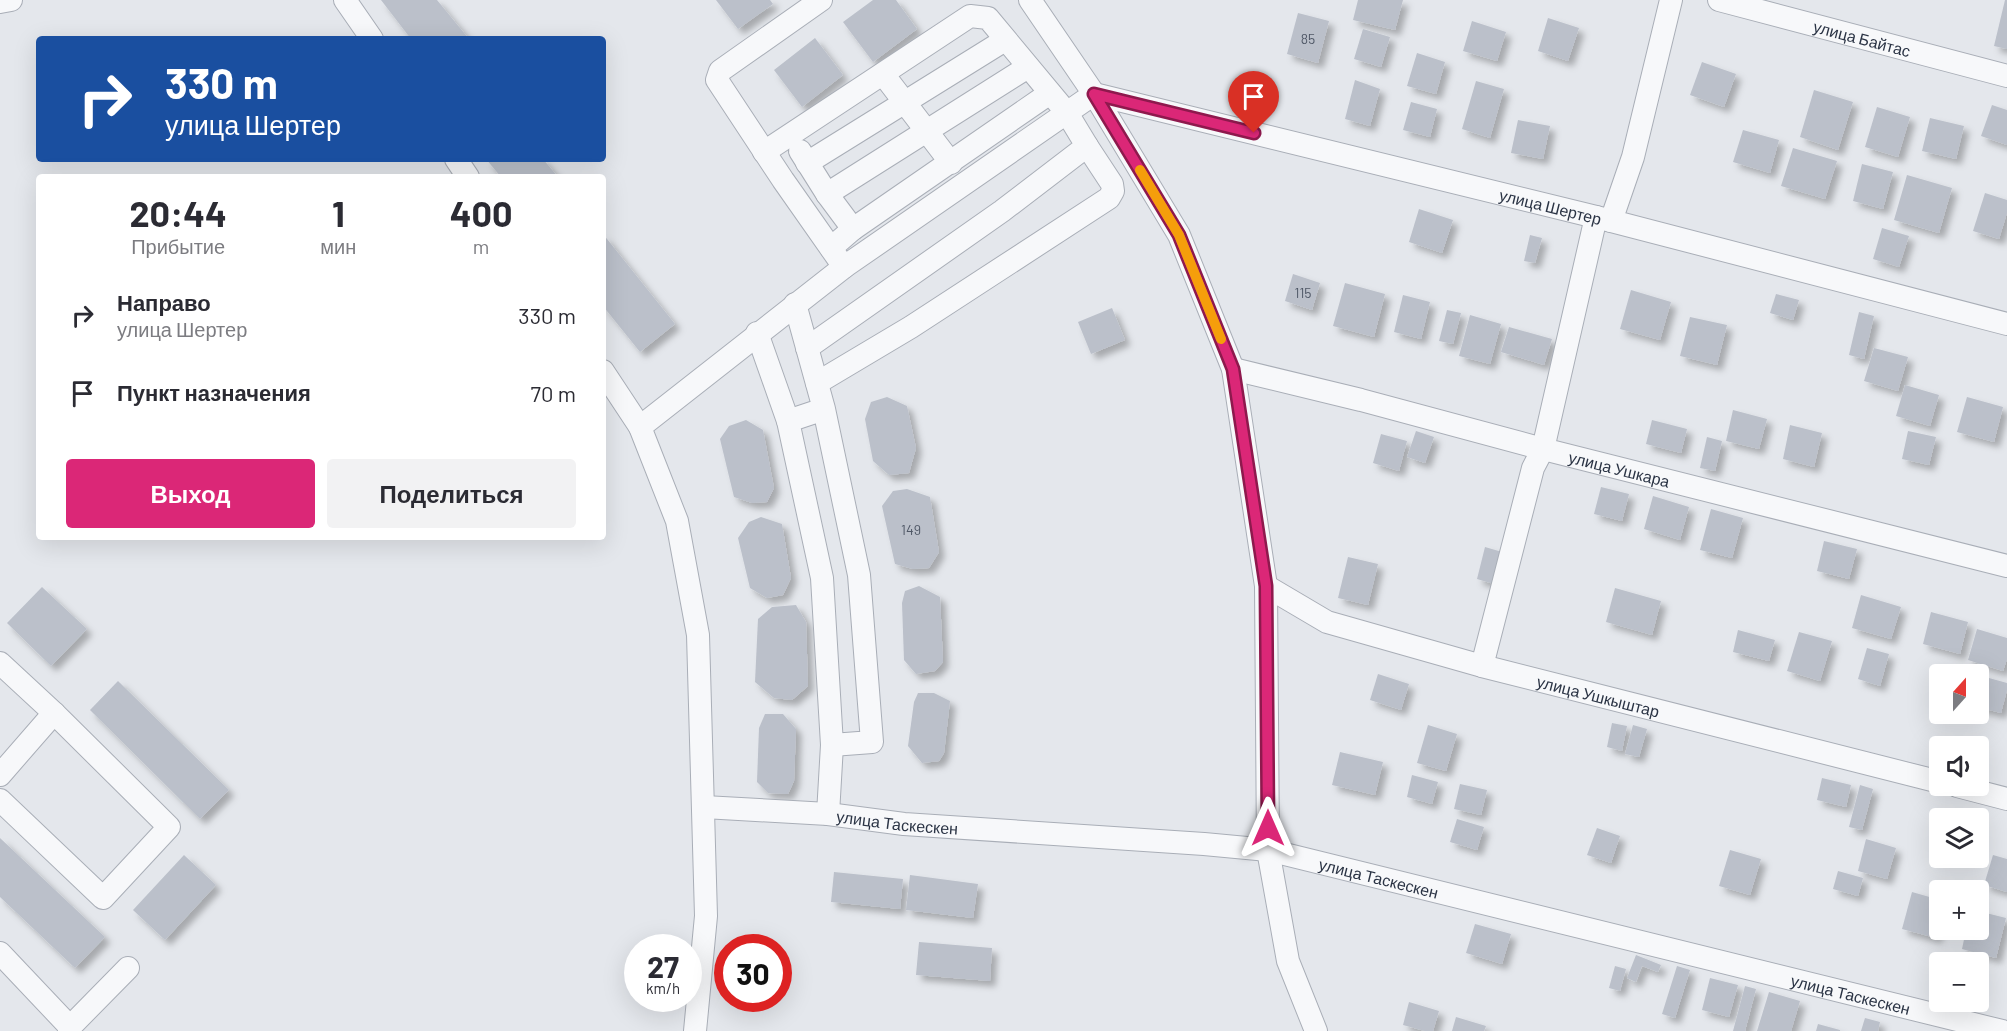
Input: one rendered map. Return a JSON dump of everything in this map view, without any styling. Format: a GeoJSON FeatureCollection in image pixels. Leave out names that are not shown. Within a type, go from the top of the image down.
{"type":"FeatureCollection","features":[{"type":"Feature","properties":{"kind":"street"},"geometry":{"type":"LineString","coordinates":[[0,2],[11,0]]}},
{"type":"Feature","properties":{"kind":"street"},"geometry":{"type":"LineString","coordinates":[[345,0],[370,36]]}},
{"type":"Feature","properties":{"kind":"street"},"geometry":{"type":"LineString","coordinates":[[821,0],[720,71],[717,81],[844,267]]}},
{"type":"Feature","properties":{"kind":"street"},"geometry":{"type":"LineString","coordinates":[[1030,0],[1094,94],[1179,235],[1233,369],[1266,586],[1268,850],[1288,961],[1316,1031]]}},
{"type":"Feature","properties":{"kind":"street"},"geometry":{"type":"LineString","coordinates":[[1482,666],[1533,468],[1543,449],[1603,219],[1633,157],[1671,0]]}},
{"type":"Feature","properties":{"kind":"street","name":"улица Байтас"},"geometry":{"type":"LineString","coordinates":[[1719,0],[2007,76]]}},
{"type":"Feature","properties":{"kind":"street"},"geometry":{"type":"LineString","coordinates":[[764,152],[970,16],[987,18],[1005,39],[1067,113],[1112,184],[1113,191],[1109,198],[911,327],[817,383]]}},
{"type":"Feature","properties":{"kind":"street"},"geometry":{"type":"LineString","coordinates":[[807,163],[1005,39]]}},
{"type":"Feature","properties":{"kind":"street"},"geometry":{"type":"LineString","coordinates":[[827,194],[1028,67]]}},
{"type":"Feature","properties":{"kind":"street"},"geometry":{"type":"LineString","coordinates":[[883,74],[951,163]]}},
{"type":"Feature","properties":{"kind":"street"},"geometry":{"type":"LineString","coordinates":[[831,248],[853,229],[1050,93]]}},
{"type":"Feature","properties":{"kind":"street"},"geometry":{"type":"LineString","coordinates":[[639,427],[844,267],[1094,94]]}},
{"type":"Feature","properties":{"kind":"street","name":"улица Шертер"},"geometry":{"type":"LineString","coordinates":[[1094,94],[1603,219],[2007,324]]}},
{"type":"Feature","properties":{"kind":"street"},"geometry":{"type":"LineString","coordinates":[[789,135],[853,229]]}},
{"type":"Feature","properties":{"kind":"street"},"geometry":{"type":"LineString","coordinates":[[807,348],[1002,211],[1087,146]]}},
{"type":"Feature","properties":{"kind":"street"},"geometry":{"type":"LineString","coordinates":[[795,304],[824,409],[859,575],[872,742],[832,745]]}},
{"type":"Feature","properties":{"kind":"street"},"geometry":{"type":"LineString","coordinates":[[757,333],[788,422],[822,578],[832,745],[828,814]]}},
{"type":"Feature","properties":{"kind":"street","name":"улица Ушкара"},"geometry":{"type":"LineString","coordinates":[[1233,369],[2007,566]]}},
{"type":"Feature","properties":{"kind":"street"},"geometry":{"type":"LineString","coordinates":[[606,376],[639,427],[677,521],[698,635],[706,916],[695,1031]]}},
{"type":"Feature","properties":{"kind":"street"},"geometry":{"type":"LineString","coordinates":[[788,422],[824,409]]}},
{"type":"Feature","properties":{"kind":"street"},"geometry":{"type":"LineString","coordinates":[[822,578],[859,575]]}},
{"type":"Feature","properties":{"kind":"street","name":"улица Ушкыштар"},"geometry":{"type":"LineString","coordinates":[[1266,586],[1327,622],[1482,666],[1929,779]]}},
{"type":"Feature","properties":{"kind":"street"},"geometry":{"type":"LineString","coordinates":[[0,663],[169,827],[103,898],[0,800]]}},
{"type":"Feature","properties":{"kind":"street"},"geometry":{"type":"LineString","coordinates":[[0,776],[54,713]]}},
{"type":"Feature","properties":{"kind":"street"},"geometry":{"type":"LineString","coordinates":[[1989,794],[2007,799]]}},
{"type":"Feature","properties":{"kind":"street","name":"улица Таскескен"},"geometry":{"type":"LineString","coordinates":[[704,807],[828,814],[904,824],[1268,850],[2002,1031]]}},
{"type":"Feature","properties":{"kind":"street"},"geometry":{"type":"LineString","coordinates":[[0,953],[70,1029],[128,969]]}},
{"type":"Feature","properties":{"kind":"building"},"geometry":{"type":"Polygon","coordinates":[[[381,0],[437,0],[467,36],[409,36],[381,0]]]}},
{"type":"Feature","properties":{"kind":"building"},"geometry":{"type":"Polygon","coordinates":[[[716,0],[770,0],[773,4],[738,29],[716,0]]]}},
{"type":"Feature","properties":{"kind":"building"},"geometry":{"type":"Polygon","coordinates":[[[873,0],[896,0],[917,29],[873,62],[843,22],[873,0]]]}},
{"type":"Feature","properties":{"kind":"building"},"geometry":{"type":"Polygon","coordinates":[[[1358,0],[1403,0],[1395,30],[1353,20],[1358,0]]]}},
{"type":"Feature","properties":{"kind":"building"},"geometry":{"type":"Polygon","coordinates":[[[2005,0],[2007,0],[2007,49],[1994,46],[2005,0]]]}},
{"type":"Feature","properties":{"kind":"building"},"geometry":{"type":"Polygon","coordinates":[[[1298,13],[1329,21],[1318,63],[1287,54],[1298,13]]]}},
{"type":"Feature","properties":{"kind":"building"},"geometry":{"type":"Polygon","coordinates":[[[1548,18],[1579,28],[1568,61],[1538,51],[1548,18]]]}},
{"type":"Feature","properties":{"kind":"building"},"geometry":{"type":"Polygon","coordinates":[[[1472,21],[1506,32],[1497,61],[1463,51],[1472,21]]]}},
{"type":"Feature","properties":{"kind":"building"},"geometry":{"type":"Polygon","coordinates":[[[1363,29],[1390,37],[1381,67],[1354,59],[1363,29]]]}},
{"type":"Feature","properties":{"kind":"building"},"geometry":{"type":"Polygon","coordinates":[[[815,38],[843,75],[802,107],[774,70],[815,38]]]}},
{"type":"Feature","properties":{"kind":"building"},"geometry":{"type":"Polygon","coordinates":[[[1417,53],[1445,62],[1436,94],[1407,86],[1417,53]]]}},
{"type":"Feature","properties":{"kind":"building"},"geometry":{"type":"Polygon","coordinates":[[[1702,62],[1736,74],[1724,107],[1690,95],[1702,62]]]}},
{"type":"Feature","properties":{"kind":"building"},"geometry":{"type":"Polygon","coordinates":[[[1355,80],[1380,89],[1370,126],[1345,119],[1355,80]]]}},
{"type":"Feature","properties":{"kind":"building"},"geometry":{"type":"Polygon","coordinates":[[[1476,81],[1504,89],[1490,138],[1462,129],[1476,81]]]}},
{"type":"Feature","properties":{"kind":"building"},"geometry":{"type":"Polygon","coordinates":[[[1814,90],[1853,102],[1838,150],[1800,137],[1814,90]]]}},
{"type":"Feature","properties":{"kind":"building"},"geometry":{"type":"Polygon","coordinates":[[[1411,102],[1437,109],[1430,137],[1403,130],[1411,102]]]}},
{"type":"Feature","properties":{"kind":"building"},"geometry":{"type":"Polygon","coordinates":[[[1992,105],[2007,110],[2007,145],[1981,136],[1992,105]]]}},
{"type":"Feature","properties":{"kind":"building"},"geometry":{"type":"Polygon","coordinates":[[[1877,107],[1910,117],[1898,157],[1865,147],[1877,107]]]}},
{"type":"Feature","properties":{"kind":"building"},"geometry":{"type":"Polygon","coordinates":[[[1930,118],[1964,126],[1956,159],[1922,151],[1930,118]]]}},
{"type":"Feature","properties":{"kind":"building"},"geometry":{"type":"Polygon","coordinates":[[[1518,120],[1550,126],[1543,159],[1511,153],[1518,120]]]}},
{"type":"Feature","properties":{"kind":"building"},"geometry":{"type":"Polygon","coordinates":[[[1743,130],[1779,140],[1770,173],[1733,162],[1743,130]]]}},
{"type":"Feature","properties":{"kind":"building"},"geometry":{"type":"Polygon","coordinates":[[[1793,148],[1837,161],[1825,199],[1781,186],[1793,148]]]}},
{"type":"Feature","properties":{"kind":"building"},"geometry":{"type":"Polygon","coordinates":[[[488,162],[546,162],[556,174],[498,174],[488,162]]]}},
{"type":"Feature","properties":{"kind":"building"},"geometry":{"type":"Polygon","coordinates":[[[1862,164],[1893,172],[1883,209],[1853,201],[1862,164]]]}},
{"type":"Feature","properties":{"kind":"building"},"geometry":{"type":"Polygon","coordinates":[[[1907,175],[1952,188],[1939,233],[1894,220],[1907,175]]]}},
{"type":"Feature","properties":{"kind":"building"},"geometry":{"type":"Polygon","coordinates":[[[1985,193],[2007,200],[2007,213],[1999,239],[1973,231],[1985,193]]]}},
{"type":"Feature","properties":{"kind":"building"},"geometry":{"type":"Polygon","coordinates":[[[1419,209],[1453,220],[1442,253],[1409,242],[1419,209]]]}},
{"type":"Feature","properties":{"kind":"building"},"geometry":{"type":"Polygon","coordinates":[[[1882,228],[1909,236],[1899,267],[1873,259],[1882,228]]]}},
{"type":"Feature","properties":{"kind":"building"},"geometry":{"type":"Polygon","coordinates":[[[1530,235],[1542,238],[1535,263],[1524,261],[1530,235]]]}},
{"type":"Feature","properties":{"kind":"building"},"geometry":{"type":"Polygon","coordinates":[[[606,238],[675,324],[640,352],[606,310],[606,238]]]}},
{"type":"Feature","properties":{"kind":"building"},"geometry":{"type":"Polygon","coordinates":[[[1293,274],[1320,283],[1312,310],[1285,301],[1293,274]]]}},
{"type":"Feature","properties":{"kind":"building"},"geometry":{"type":"Polygon","coordinates":[[[1345,283],[1385,294],[1374,337],[1333,326],[1345,283]]]}},
{"type":"Feature","properties":{"kind":"building"},"geometry":{"type":"Polygon","coordinates":[[[1631,290],[1671,302],[1660,340],[1620,329],[1631,290]]]}},
{"type":"Feature","properties":{"kind":"building"},"geometry":{"type":"Polygon","coordinates":[[[1776,294],[1799,300],[1793,320],[1770,313],[1776,294]]]}},
{"type":"Feature","properties":{"kind":"building"},"geometry":{"type":"Polygon","coordinates":[[[1403,295],[1430,302],[1421,339],[1394,332],[1403,295]]]}},
{"type":"Feature","properties":{"kind":"building"},"geometry":{"type":"Polygon","coordinates":[[[1112,308],[1125,340],[1091,354],[1078,322],[1112,308]]]}},
{"type":"Feature","properties":{"kind":"building"},"geometry":{"type":"Polygon","coordinates":[[[1447,310],[1461,313],[1453,344],[1439,341],[1447,310]]]}},
{"type":"Feature","properties":{"kind":"building"},"geometry":{"type":"Polygon","coordinates":[[[1859,312],[1874,316],[1864,359],[1849,355],[1859,312]]]}},
{"type":"Feature","properties":{"kind":"building"},"geometry":{"type":"Polygon","coordinates":[[[1470,315],[1501,324],[1490,364],[1459,356],[1470,315]]]}},
{"type":"Feature","properties":{"kind":"building"},"geometry":{"type":"Polygon","coordinates":[[[1690,317],[1727,325],[1717,365],[1680,356],[1690,317]]]}},
{"type":"Feature","properties":{"kind":"building"},"geometry":{"type":"Polygon","coordinates":[[[1509,327],[1552,339],[1544,365],[1501,352],[1509,327]]]}},
{"type":"Feature","properties":{"kind":"building"},"geometry":{"type":"Polygon","coordinates":[[[1874,348],[1908,357],[1898,391],[1864,381],[1874,348]]]}},
{"type":"Feature","properties":{"kind":"building"},"geometry":{"type":"Polygon","coordinates":[[[1905,385],[1939,395],[1930,426],[1896,416],[1905,385]]]}},
{"type":"Feature","properties":{"kind":"building"},"geometry":{"type":"Polygon","coordinates":[[[887,397],[907,406],[916,448],[909,473],[889,475],[873,461],[865,419],[871,402],[887,397]]]}},
{"type":"Feature","properties":{"kind":"building"},"geometry":{"type":"Polygon","coordinates":[[[1967,397],[2003,407],[1994,442],[1957,432],[1967,397]]]}},
{"type":"Feature","properties":{"kind":"building"},"geometry":{"type":"Polygon","coordinates":[[[1733,410],[1767,419],[1759,449],[1726,441],[1733,410]]]}},
{"type":"Feature","properties":{"kind":"building"},"geometry":{"type":"Polygon","coordinates":[[[746,420],[763,430],[774,488],[767,502],[752,503],[734,497],[720,439],[729,426],[746,420]]]}},
{"type":"Feature","properties":{"kind":"building"},"geometry":{"type":"Polygon","coordinates":[[[1652,420],[1687,429],[1681,453],[1646,444],[1652,420]]]}},
{"type":"Feature","properties":{"kind":"building"},"geometry":{"type":"Polygon","coordinates":[[[1790,425],[1822,433],[1814,467],[1783,459],[1790,425]]]}},
{"type":"Feature","properties":{"kind":"building"},"geometry":{"type":"Polygon","coordinates":[[[1416,431],[1434,437],[1425,463],[1407,457],[1416,431]]]}},
{"type":"Feature","properties":{"kind":"building"},"geometry":{"type":"Polygon","coordinates":[[[1908,431],[1936,437],[1929,465],[1902,459],[1908,431]]]}},
{"type":"Feature","properties":{"kind":"building"},"geometry":{"type":"Polygon","coordinates":[[[1381,434],[1407,441],[1399,471],[1373,463],[1381,434]]]}},
{"type":"Feature","properties":{"kind":"building"},"geometry":{"type":"Polygon","coordinates":[[[1707,437],[1722,441],[1715,471],[1700,468],[1707,437]]]}},
{"type":"Feature","properties":{"kind":"building"},"geometry":{"type":"Polygon","coordinates":[[[1601,487],[1629,494],[1622,521],[1594,514],[1601,487]]]}},
{"type":"Feature","properties":{"kind":"building"},"geometry":{"type":"Polygon","coordinates":[[[907,489],[930,497],[939,552],[929,568],[913,569],[895,564],[882,506],[893,491],[907,489]]]}},
{"type":"Feature","properties":{"kind":"building"},"geometry":{"type":"Polygon","coordinates":[[[1653,496],[1689,507],[1680,540],[1644,529],[1653,496]]]}},
{"type":"Feature","properties":{"kind":"building"},"geometry":{"type":"Polygon","coordinates":[[[1711,509],[1743,518],[1732,558],[1700,550],[1711,509]]]}},
{"type":"Feature","properties":{"kind":"building"},"geometry":{"type":"Polygon","coordinates":[[[761,517],[782,524],[791,578],[783,595],[767,598],[750,588],[738,538],[749,522],[761,517]]]}},
{"type":"Feature","properties":{"kind":"building"},"geometry":{"type":"Polygon","coordinates":[[[1824,541],[1857,549],[1849,579],[1817,571],[1824,541]]]}},
{"type":"Feature","properties":{"kind":"building"},"geometry":{"type":"Polygon","coordinates":[[[1485,547],[1502,552],[1494,584],[1477,579],[1485,547]]]}},
{"type":"Feature","properties":{"kind":"building"},"geometry":{"type":"Polygon","coordinates":[[[1348,557],[1378,564],[1368,605],[1338,598],[1348,557]]]}},
{"type":"Feature","properties":{"kind":"building"},"geometry":{"type":"Polygon","coordinates":[[[919,586],[940,597],[943,662],[935,671],[916,674],[904,660],[902,603],[905,591],[919,586]]]}},
{"type":"Feature","properties":{"kind":"building"},"geometry":{"type":"Polygon","coordinates":[[[42,587],[87,629],[51,666],[7,623],[42,587]]]}},
{"type":"Feature","properties":{"kind":"building"},"geometry":{"type":"Polygon","coordinates":[[[1615,588],[1661,601],[1652,635],[1606,622],[1615,588]]]}},
{"type":"Feature","properties":{"kind":"building"},"geometry":{"type":"Polygon","coordinates":[[[1861,595],[1901,607],[1891,639],[1852,628],[1861,595]]]}},
{"type":"Feature","properties":{"kind":"building"},"geometry":{"type":"Polygon","coordinates":[[[796,605],[806,622],[808,686],[792,700],[774,698],[755,682],[758,619],[772,607],[796,605]]]}},
{"type":"Feature","properties":{"kind":"building"},"geometry":{"type":"Polygon","coordinates":[[[1931,612],[1968,622],[1960,654],[1923,644],[1931,612]]]}},
{"type":"Feature","properties":{"kind":"building"},"geometry":{"type":"Polygon","coordinates":[[[1977,629],[2007,638],[2007,659],[2003,671],[1989,667],[1989,664],[1968,660],[1977,629]]]}},
{"type":"Feature","properties":{"kind":"building"},"geometry":{"type":"Polygon","coordinates":[[[1738,630],[1775,640],[1769,661],[1733,652],[1738,630]]]}},
{"type":"Feature","properties":{"kind":"building"},"geometry":{"type":"Polygon","coordinates":[[[1799,632],[1832,641],[1820,681],[1787,671],[1799,632]]]}},
{"type":"Feature","properties":{"kind":"building"},"geometry":{"type":"Polygon","coordinates":[[[1867,648],[1889,654],[1880,686],[1858,679],[1867,648]]]}},
{"type":"Feature","properties":{"kind":"building"},"geometry":{"type":"Polygon","coordinates":[[[1378,674],[1409,684],[1401,710],[1370,700],[1378,674]]]}},
{"type":"Feature","properties":{"kind":"building"},"geometry":{"type":"Polygon","coordinates":[[[1989,678],[2007,683],[2001,713],[1989,710],[1989,678]]]}},
{"type":"Feature","properties":{"kind":"building"},"geometry":{"type":"Polygon","coordinates":[[[118,681],[229,790],[200,819],[90,710],[118,681]]]}},
{"type":"Feature","properties":{"kind":"building"},"geometry":{"type":"Polygon","coordinates":[[[918,693],[934,693],[950,701],[944,753],[939,761],[922,763],[908,746],[914,702],[918,693]]]}},
{"type":"Feature","properties":{"kind":"building"},"geometry":{"type":"Polygon","coordinates":[[[765,714],[783,714],[796,729],[794,781],[788,794],[768,793],[757,782],[759,728],[765,714]]]}},
{"type":"Feature","properties":{"kind":"building"},"geometry":{"type":"Polygon","coordinates":[[[1612,723],[1627,726],[1622,751],[1607,747],[1612,723]]]}},
{"type":"Feature","properties":{"kind":"building"},"geometry":{"type":"Polygon","coordinates":[[[1428,725],[1457,734],[1446,771],[1417,763],[1428,725]]]}},
{"type":"Feature","properties":{"kind":"building"},"geometry":{"type":"Polygon","coordinates":[[[1633,725],[1647,729],[1639,757],[1625,754],[1633,725]]]}},
{"type":"Feature","properties":{"kind":"building"},"geometry":{"type":"Polygon","coordinates":[[[1340,752],[1383,762],[1375,795],[1332,785],[1340,752]]]}},
{"type":"Feature","properties":{"kind":"building"},"geometry":{"type":"Polygon","coordinates":[[[1412,775],[1438,782],[1432,804],[1407,797],[1412,775]]]}},
{"type":"Feature","properties":{"kind":"building"},"geometry":{"type":"Polygon","coordinates":[[[1822,778],[1851,785],[1846,807],[1817,800],[1822,778]]]}},
{"type":"Feature","properties":{"kind":"building"},"geometry":{"type":"Polygon","coordinates":[[[1460,784],[1487,790],[1481,815],[1454,809],[1460,784]]]}},
{"type":"Feature","properties":{"kind":"building"},"geometry":{"type":"Polygon","coordinates":[[[1860,785],[1873,789],[1862,830],[1849,827],[1860,785]]]}},
{"type":"Feature","properties":{"kind":"building"},"geometry":{"type":"Polygon","coordinates":[[[1457,819],[1484,827],[1477,850],[1450,842],[1457,819]]]}},
{"type":"Feature","properties":{"kind":"building"},"geometry":{"type":"Polygon","coordinates":[[[1597,828],[1620,836],[1611,863],[1587,855],[1597,828]]]}},
{"type":"Feature","properties":{"kind":"building"},"geometry":{"type":"Polygon","coordinates":[[[0,838],[105,937],[75,968],[0,897],[0,838]]]}},
{"type":"Feature","properties":{"kind":"building"},"geometry":{"type":"Polygon","coordinates":[[[1866,839],[1896,848],[1887,879],[1858,871],[1866,839]]]}},
{"type":"Feature","properties":{"kind":"building"},"geometry":{"type":"Polygon","coordinates":[[[1730,850],[1761,859],[1750,895],[1719,886],[1730,850]]]}},
{"type":"Feature","properties":{"kind":"building"},"geometry":{"type":"Polygon","coordinates":[[[184,855],[216,885],[165,940],[133,910],[184,855]]]}},
{"type":"Feature","properties":{"kind":"building"},"geometry":{"type":"Polygon","coordinates":[[[1993,855],[2007,859],[2007,892],[1989,887],[1989,880],[1986,880],[1993,855]]]}},
{"type":"Feature","properties":{"kind":"building"},"geometry":{"type":"Polygon","coordinates":[[[1838,871],[1863,878],[1858,896],[1833,889],[1838,871]]]}},
{"type":"Feature","properties":{"kind":"building"},"geometry":{"type":"Polygon","coordinates":[[[834,872],[903,879],[900,909],[831,902],[834,872]]]}},
{"type":"Feature","properties":{"kind":"building"},"geometry":{"type":"Polygon","coordinates":[[[910,875],[978,884],[973,918],[906,910],[910,875]]]}},
{"type":"Feature","properties":{"kind":"building"},"geometry":{"type":"Polygon","coordinates":[[[1912,892],[1929,897],[1929,936],[1902,929],[1912,892]]]}},
{"type":"Feature","properties":{"kind":"building"},"geometry":{"type":"Polygon","coordinates":[[[1989,914],[2006,918],[1996,958],[1989,956],[1989,952],[1962,949],[1964,940],[1989,940],[1989,914]]]}},
{"type":"Feature","properties":{"kind":"building"},"geometry":{"type":"Polygon","coordinates":[[[1475,924],[1511,934],[1502,964],[1466,953],[1475,924]]]}},
{"type":"Feature","properties":{"kind":"building"},"geometry":{"type":"Polygon","coordinates":[[[919,942],[992,948],[990,981],[916,975],[919,942]]]}},
{"type":"Feature","properties":{"kind":"building"},"geometry":{"type":"Polygon","coordinates":[[[1636,955],[1661,965],[1658,972],[1642,966],[1636,982],[1627,978],[1636,955]]]}},
{"type":"Feature","properties":{"kind":"building"},"geometry":{"type":"Polygon","coordinates":[[[1615,966],[1626,969],[1620,991],[1609,988],[1615,966]]]}},
{"type":"Feature","properties":{"kind":"building"},"geometry":{"type":"Polygon","coordinates":[[[1677,966],[1690,970],[1675,1018],[1662,1014],[1677,966]]]}},
{"type":"Feature","properties":{"kind":"building"},"geometry":{"type":"Polygon","coordinates":[[[1710,978],[1738,985],[1729,1017],[1702,1010],[1710,978]]]}},
{"type":"Feature","properties":{"kind":"building"},"geometry":{"type":"Polygon","coordinates":[[[1745,986],[1756,989],[1745,1031],[1733,1031],[1745,986]]]}},
{"type":"Feature","properties":{"kind":"building"},"geometry":{"type":"Polygon","coordinates":[[[1769,992],[1800,1001],[1791,1031],[1757,1031],[1769,992]]]}},
{"type":"Feature","properties":{"kind":"building"},"geometry":{"type":"Polygon","coordinates":[[[1409,1002],[1439,1011],[1433,1031],[1403,1025],[1409,1002]]]}},
{"type":"Feature","properties":{"kind":"building"},"geometry":{"type":"Polygon","coordinates":[[[1456,1017],[1486,1026],[1484,1031],[1452,1031],[1456,1017]]]}},
{"type":"Feature","properties":{"kind":"building"},"geometry":{"type":"Polygon","coordinates":[[[1865,1018],[1880,1022],[1878,1031],[1861,1031],[1865,1018]]]}},
{"type":"Feature","properties":{"kind":"building"},"geometry":{"type":"Polygon","coordinates":[[[1818,1024],[1840,1030],[1840,1031],[1816,1031],[1818,1024]]]}},
{"type":"Feature","properties":{"kind":"slow traffic"},"geometry":{"type":"LineString","coordinates":[[1140,170],[1179,235],[1221,339]]}},
{"type":"Feature","properties":{"kind":"route"},"geometry":{"type":"LineString","coordinates":[[1254,133],[1094,94],[1179,235],[1233,369],[1266,586],[1268,828]]}}]}
